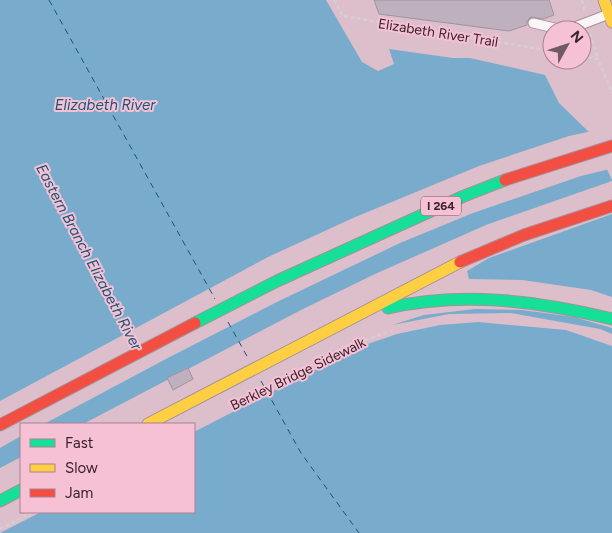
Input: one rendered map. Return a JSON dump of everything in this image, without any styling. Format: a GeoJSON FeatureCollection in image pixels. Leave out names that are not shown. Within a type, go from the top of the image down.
{"type":"FeatureCollection","features":[{"type":"Feature","properties":{"kind":"main road"},"geometry":{"type":"LineString","coordinates":[[604,0],[610,18]]}},
{"type":"Feature","properties":{"kind":"main road","name":"I 264"},"geometry":{"type":"LineString","coordinates":[[0,424],[277,281],[455,200],[522,174],[612,146]]}},
{"type":"Feature","properties":{"kind":"main road"},"geometry":{"type":"LineString","coordinates":[[150,423],[459,263],[524,236],[612,206]]}},
{"type":"Feature","properties":{"kind":"main road"},"geometry":{"type":"LineString","coordinates":[[353,319],[397,306],[437,300],[482,298],[558,307],[612,319]]}},
{"type":"Feature","properties":{"kind":"main road"},"geometry":{"type":"LineString","coordinates":[[0,501],[20,491]]}},
{"type":"Feature","properties":{"kind":"lane"},"geometry":{"type":"LineString","coordinates":[[592,23],[610,18]]}},
{"type":"Feature","properties":{"kind":"lane"},"geometry":{"type":"LineString","coordinates":[[533,23],[542,25]]}},
{"type":"Feature","properties":{"kind":"path","name":"Elizabeth River Trail"},"geometry":{"type":"LineString","coordinates":[[334,0],[342,16],[542,49]]}},
{"type":"Feature","properties":{"kind":"path"},"geometry":{"type":"LineString","coordinates":[[592,58],[598,59],[612,93]]}},
{"type":"Feature","properties":{"kind":"path","name":"Berkley Bridge Sidewalk"},"geometry":{"type":"LineString","coordinates":[[346,348],[399,329]]}},
{"type":"Feature","properties":{"kind":"path"},"geometry":{"type":"LineString","coordinates":[[0,529],[31,513]]}},
{"type":"Feature","properties":{"kind":"water"},"geometry":{"type":"Polygon","coordinates":[[[0,0],[326,0],[362,62],[378,71],[394,64],[389,49],[453,58],[470,58],[545,75],[559,103],[590,133],[612,180],[612,533],[0,533],[0,0]]]}},
{"type":"Feature","properties":{"kind":"pier"},"geometry":{"type":"Polygon","coordinates":[[[592,131],[610,169],[581,176],[473,213],[400,243],[279,301],[46,423],[20,423],[20,437],[0,448],[0,401],[268,257],[353,218],[479,166],[569,136],[592,131]]]}},
{"type":"Feature","properties":{"kind":"pier"},"geometry":{"type":"Polygon","coordinates":[[[612,181],[612,214],[489,258],[467,271],[469,279],[522,280],[591,290],[612,297],[612,328],[574,317],[522,310],[475,309],[424,315],[392,325],[449,314],[511,313],[600,329],[612,334],[612,346],[566,330],[478,322],[440,325],[397,334],[359,347],[195,431],[195,423],[85,423],[303,309],[375,274],[486,225],[612,181]]]}},
{"type":"Feature","properties":{"kind":"pier"},"geometry":{"type":"Polygon","coordinates":[[[20,458],[20,513],[39,513],[0,533],[0,468],[20,458]]]}},
{"type":"Feature","properties":{"kind":"building"},"geometry":{"type":"Polygon","coordinates":[[[374,0],[549,0],[554,15],[543,19],[531,17],[527,21],[527,25],[509,31],[379,14],[374,0]]]}},
{"type":"Feature","properties":{"kind":"building"},"geometry":{"type":"Polygon","coordinates":[[[188,368],[193,379],[173,390],[167,378],[188,368]]]}},
{"type":"Feature","properties":{"kind":"ferry route"},"geometry":{"type":"LineString","coordinates":[[49,0],[215,299]]}},
{"type":"Feature","properties":{"kind":"ferry route"},"geometry":{"type":"LineString","coordinates":[[228,322],[248,358]]}},
{"type":"Feature","properties":{"kind":"ferry route"},"geometry":{"type":"LineString","coordinates":[[261,381],[301,453],[359,533]]}},
{"type":"Feature","properties":{"kind":"traffic: fast"},"geometry":{"type":"LineString","coordinates":[[195,323],[277,281],[464,196],[505,180]]}},
{"type":"Feature","properties":{"kind":"traffic: fast"},"geometry":{"type":"LineString","coordinates":[[388,308],[444,300],[500,300],[556,307],[612,319]]}},
{"type":"Feature","properties":{"kind":"traffic: fast"},"geometry":{"type":"LineString","coordinates":[[0,501],[20,491]]}},
{"type":"Feature","properties":{"kind":"traffic: slow"},"geometry":{"type":"LineString","coordinates":[[604,0],[612,22]]}},
{"type":"Feature","properties":{"kind":"traffic: slow"},"geometry":{"type":"LineString","coordinates":[[150,423],[460,262]]}},
{"type":"Feature","properties":{"kind":"traffic: jam"},"geometry":{"type":"LineString","coordinates":[[505,180],[612,146]]}},
{"type":"Feature","properties":{"kind":"traffic: jam"},"geometry":{"type":"LineString","coordinates":[[460,262],[524,235],[612,206]]}},
{"type":"Feature","properties":{"kind":"traffic: jam"},"geometry":{"type":"LineString","coordinates":[[0,425],[195,323]]}},
{"type":"Feature","properties":{"kind":"water label","name":"Elizabeth River"},"geometry":{"type":"Point","coordinates":[105,105]}},
{"type":"Feature","properties":{"kind":"water label","name":"Eastern Branch Elizabeth River"},"geometry":{"type":"Point","coordinates":[89,257]}}]}
